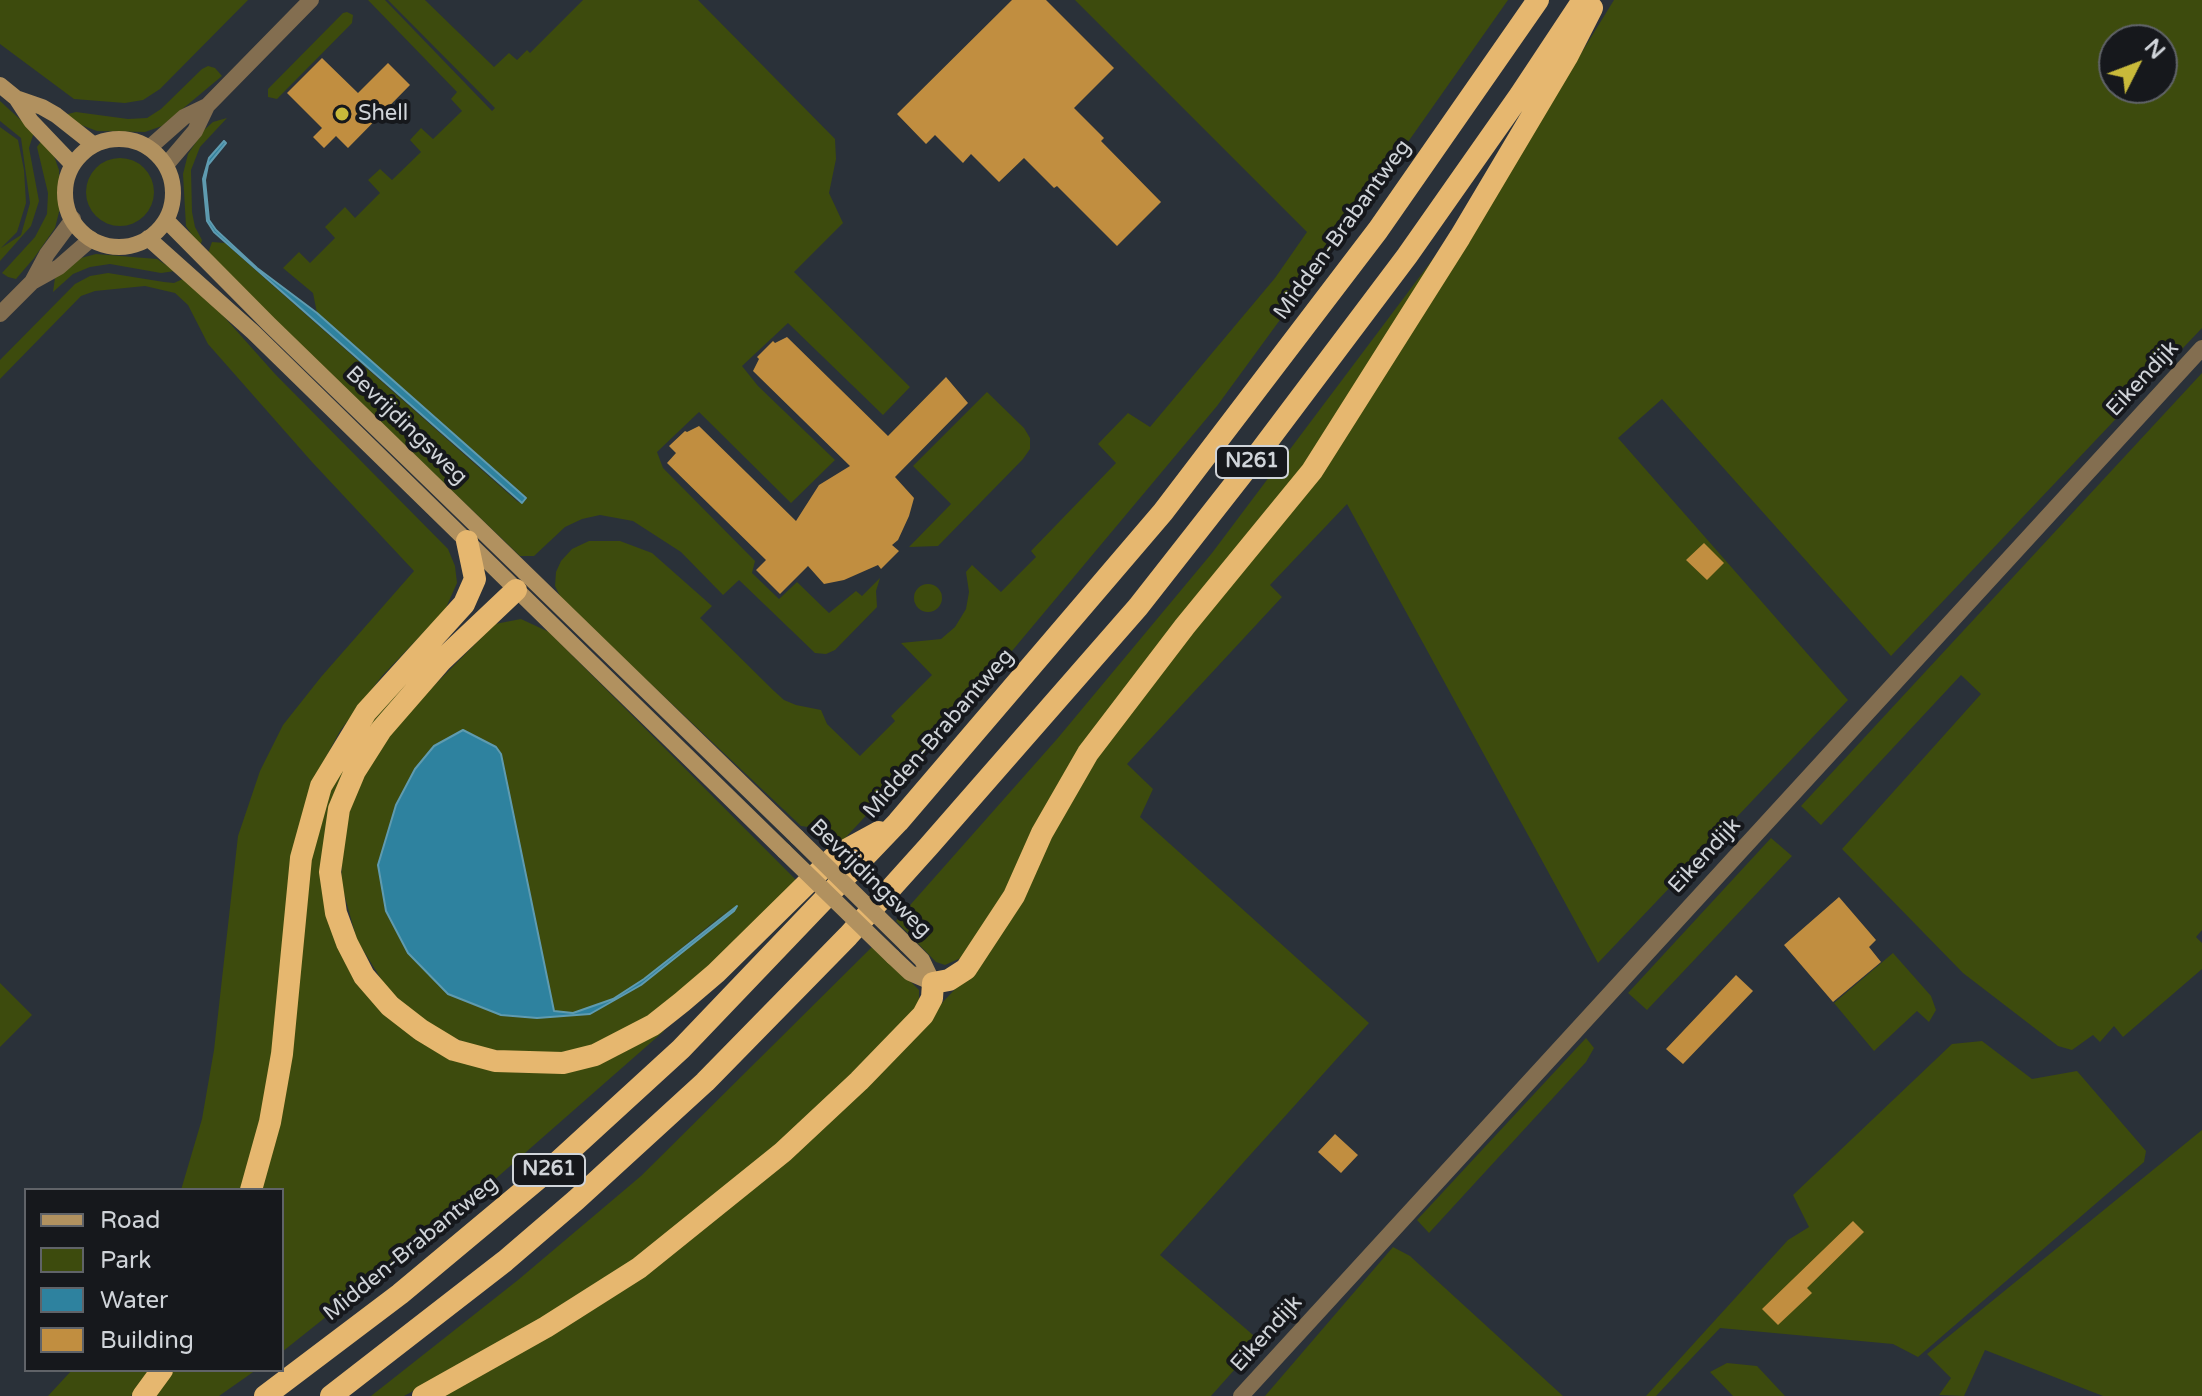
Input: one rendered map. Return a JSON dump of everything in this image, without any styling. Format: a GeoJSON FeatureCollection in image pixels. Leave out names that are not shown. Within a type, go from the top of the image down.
{"type":"FeatureCollection","features":[{"type":"Feature","properties":{"kind":"highway","name":"Midden-Brabantweg"},"geometry":{"type":"LineString","coordinates":[[265,1396],[400,1294],[551,1168],[681,1049],[898,822],[1172,500],[1378,230],[1538,0]]}},
{"type":"Feature","properties":{"kind":"highway","name":"N261"},"geometry":{"type":"LineString","coordinates":[[331,1396],[505,1261],[693,1093],[848,936],[929,846],[1138,607],[1258,454],[1407,256],[1583,0]]}},
{"type":"Feature","properties":{"kind":"highway","name":"N261"},"geometry":{"type":"LineString","coordinates":[[933,983],[949,980],[966,969],[1014,896],[1042,833],[1088,753],[1185,626],[1312,471],[1460,237],[1567,57],[1596,0]]}},
{"type":"Feature","properties":{"kind":"highway"},"geometry":{"type":"LineString","coordinates":[[252,1188],[270,1122],[282,1054],[301,858],[321,786],[366,712],[464,604],[475,579],[467,541]]}},
{"type":"Feature","properties":{"kind":"highway","name":"N261"},"geometry":{"type":"LineString","coordinates":[[516,590],[441,661],[381,730],[355,771],[339,809],[330,872],[336,913],[347,943],[364,976],[390,1006],[421,1030],[454,1050],[495,1061],[563,1063],[595,1055],[653,1025],[716,973],[835,856],[898,822]]}},
{"type":"Feature","properties":{"kind":"highway"},"geometry":{"type":"LineString","coordinates":[[423,1396],[546,1327],[639,1268],[681,1235],[783,1152],[859,1081],[923,1015],[932,998],[933,983]]}},
{"type":"Feature","properties":{"kind":"highway"},"geometry":{"type":"LineString","coordinates":[[143,1396],[161,1372]]}},
{"type":"Feature","properties":{"kind":"main road"},"geometry":{"type":"LineString","coordinates":[[0,85],[16,98],[31,121],[73,165]]}},
{"type":"Feature","properties":{"kind":"main road"},"geometry":{"type":"LineString","coordinates":[[16,98],[56,115],[94,145]]}},
{"type":"Feature","properties":{"kind":"main road"},"geometry":{"type":"LineString","coordinates":[[122,139],[149,148],[166,165],[173,193],[166,220],[148,238],[120,247],[91,239],[73,219],[66,192],[73,165],[94,145],[122,139]]}},
{"type":"Feature","properties":{"kind":"main road","name":"Bevrijdingsweg"},"geometry":{"type":"LineString","coordinates":[[166,220],[906,944],[922,960],[933,983]]}},
{"type":"Feature","properties":{"kind":"main road","name":"Bevrijdingsweg"},"geometry":{"type":"LineString","coordinates":[[148,238],[253,332],[893,957],[910,973],[933,983]]}},
{"type":"Feature","properties":{"kind":"street"},"geometry":{"type":"LineString","coordinates":[[166,165],[195,131],[207,106],[311,0]]}},
{"type":"Feature","properties":{"kind":"street"},"geometry":{"type":"LineString","coordinates":[[149,148],[184,117],[207,106]]}},
{"type":"Feature","properties":{"kind":"street"},"geometry":{"type":"LineString","coordinates":[[32,282],[47,254],[73,219]]}},
{"type":"Feature","properties":{"kind":"street"},"geometry":{"type":"LineString","coordinates":[[0,314],[32,282],[59,267],[91,239]]}},
{"type":"Feature","properties":{"kind":"street","name":"Eikendijk"},"geometry":{"type":"LineString","coordinates":[[1241,1396],[2202,348]]}},
{"type":"Feature","properties":{"kind":"green space"},"geometry":{"type":"Polygon","coordinates":[[[0,0],[248,0],[160,89],[143,100],[125,103],[74,99],[0,44],[0,0]]]}},
{"type":"Feature","properties":{"kind":"green space"},"geometry":{"type":"Polygon","coordinates":[[[368,0],[385,0],[492,111],[495,108],[388,0],[425,0],[494,67],[509,53],[517,60],[527,50],[530,53],[583,0],[698,0],[835,139],[836,159],[829,193],[843,223],[794,272],[910,387],[883,415],[788,323],[742,366],[758,386],[835,460],[791,503],[699,412],[657,452],[663,468],[755,561],[752,573],[779,599],[797,582],[829,613],[856,591],[862,596],[880,578],[876,591],[877,607],[835,650],[826,654],[815,653],[739,580],[723,595],[681,552],[633,521],[600,515],[582,519],[565,527],[534,556],[520,556],[207,256],[212,242],[225,243],[518,502],[525,501],[526,497],[317,313],[313,293],[283,268],[299,252],[310,263],[335,238],[325,227],[345,207],[355,218],[380,193],[368,180],[380,169],[392,180],[421,152],[410,140],[421,128],[433,139],[462,111],[451,99],[457,92],[368,0]]]}},
{"type":"Feature","properties":{"kind":"green space"},"geometry":{"type":"Polygon","coordinates":[[[1075,0],[1508,0],[1217,406],[945,731],[833,851],[808,827],[801,826],[562,600],[555,586],[556,572],[572,549],[589,541],[620,541],[652,553],[712,606],[700,618],[774,691],[796,705],[821,710],[827,724],[860,756],[895,721],[891,716],[932,675],[901,643],[941,639],[955,627],[966,609],[969,592],[966,572],[972,565],[1001,592],[1036,557],[1031,551],[1116,463],[1098,444],[1128,413],[1150,427],[1275,278],[1307,232],[1075,0]]]}},
{"type":"Feature","properties":{"kind":"green space"},"geometry":{"type":"Polygon","coordinates":[[[1614,0],[2202,0],[2202,328],[1891,656],[1662,399],[1618,438],[1848,700],[1598,963],[1347,504],[1270,585],[1282,597],[1127,764],[1153,789],[1140,817],[1369,1023],[1160,1255],[1260,1341],[1211,1396],[436,1396],[527,1346],[895,1053],[973,970],[1071,794],[1480,217],[1614,0]]]}},
{"type":"Feature","properties":{"kind":"green space"},"geometry":{"type":"Polygon","coordinates":[[[347,12],[353,15],[352,23],[277,99],[268,97],[268,89],[347,12]]]}},
{"type":"Feature","properties":{"kind":"green space"},"geometry":{"type":"Polygon","coordinates":[[[208,66],[215,68],[222,76],[162,126],[145,132],[97,131],[64,115],[76,112],[128,119],[147,118],[208,66]]]}},
{"type":"Feature","properties":{"kind":"green space"},"geometry":{"type":"Polygon","coordinates":[[[0,101],[34,132],[29,148],[39,201],[31,226],[0,261],[0,127],[18,140],[26,203],[17,232],[1,248],[21,235],[30,203],[21,138],[0,121],[0,101]]]}},
{"type":"Feature","properties":{"kind":"green space"},"geometry":{"type":"Polygon","coordinates":[[[227,118],[200,147],[191,170],[192,212],[202,240],[200,247],[186,226],[183,174],[188,154],[204,130],[213,122],[227,118]]]}},
{"type":"Feature","properties":{"kind":"green space"},"geometry":{"type":"Polygon","coordinates":[[[42,140],[54,156],[59,170],[60,208],[55,228],[16,279],[2,273],[35,237],[47,214],[48,193],[37,147],[42,140]]]}},
{"type":"Feature","properties":{"kind":"green space"},"geometry":{"type":"Polygon","coordinates":[[[120,158],[144,168],[154,192],[144,216],[120,226],[96,216],[86,192],[96,168],[120,158]]]}},
{"type":"Feature","properties":{"kind":"green space"},"geometry":{"type":"Polygon","coordinates":[[[1448,239],[1346,408],[1016,873],[963,957],[945,965],[936,962],[896,921],[1057,739],[1212,553],[1448,239]]]}},
{"type":"Feature","properties":{"kind":"green space"},"geometry":{"type":"Polygon","coordinates":[[[96,254],[157,259],[175,271],[161,273],[110,264],[90,267],[73,274],[53,292],[55,278],[81,258],[96,254]]]}},
{"type":"Feature","properties":{"kind":"green space"},"geometry":{"type":"Polygon","coordinates":[[[108,273],[174,283],[185,278],[448,549],[455,566],[457,583],[445,610],[382,676],[340,731],[313,781],[263,1119],[243,1188],[182,1188],[202,1119],[214,1050],[238,836],[260,771],[283,725],[414,571],[208,344],[188,305],[175,293],[145,286],[95,291],[81,296],[0,379],[0,360],[75,284],[90,276],[108,273]]]}},
{"type":"Feature","properties":{"kind":"green space"},"geometry":{"type":"Polygon","coordinates":[[[2202,373],[2202,930],[2196,937],[2202,943],[2202,969],[2123,1037],[2114,1026],[2100,1042],[2093,1035],[2072,1050],[2058,1046],[1963,973],[1842,849],[1981,694],[1961,675],[1821,825],[1801,806],[2202,373]]]}},
{"type":"Feature","properties":{"kind":"green space"},"geometry":{"type":"Polygon","coordinates":[[[987,392],[1024,428],[1030,438],[1030,449],[938,546],[909,547],[951,504],[913,466],[987,392]]]}},
{"type":"Feature","properties":{"kind":"green space"},"geometry":{"type":"Polygon","coordinates":[[[928,584],[938,588],[942,598],[938,608],[928,612],[918,608],[914,598],[918,588],[928,584]]]}},
{"type":"Feature","properties":{"kind":"green space"},"geometry":{"type":"Polygon","coordinates":[[[521,619],[549,632],[800,884],[649,1019],[595,1046],[537,1057],[476,1047],[427,1026],[386,987],[357,940],[341,883],[343,841],[351,804],[372,760],[402,718],[495,624],[521,619]],[[501,754],[378,865],[386,911],[409,953],[501,1015],[537,1018],[590,1014],[641,985],[733,906],[644,979],[613,999],[573,1013],[554,1011],[501,754]]]}},
{"type":"Feature","properties":{"kind":"green space"},"geometry":{"type":"Polygon","coordinates":[[[440,643],[446,649],[328,817],[361,985],[490,1070],[528,1073],[560,1071],[662,1028],[664,1031],[460,1210],[284,1350],[284,1188],[259,1188],[314,827],[350,747],[440,643]]]}},
{"type":"Feature","properties":{"kind":"green space"},"geometry":{"type":"Polygon","coordinates":[[[1771,838],[1792,856],[1647,1010],[1628,993],[1771,838]]]}},
{"type":"Feature","properties":{"kind":"green space"},"geometry":{"type":"Polygon","coordinates":[[[874,945],[919,990],[919,1001],[916,1010],[833,1095],[680,1229],[564,1309],[404,1396],[371,1396],[518,1280],[641,1176],[874,945]]]}},
{"type":"Feature","properties":{"kind":"green space"},"geometry":{"type":"Polygon","coordinates":[[[1893,953],[1931,996],[1936,1010],[1929,1022],[1917,1011],[1874,1051],[1834,1003],[1893,953]]]}},
{"type":"Feature","properties":{"kind":"green space"},"geometry":{"type":"Polygon","coordinates":[[[0,983],[32,1015],[0,1047],[0,983]]]}},
{"type":"Feature","properties":{"kind":"green space"},"geometry":{"type":"Polygon","coordinates":[[[1586,1038],[1594,1048],[1586,1062],[1429,1233],[1417,1220],[1586,1038]]]}},
{"type":"Feature","properties":{"kind":"green space"},"geometry":{"type":"Polygon","coordinates":[[[1982,1041],[2032,1079],[2077,1071],[2146,1151],[2144,1162],[1918,1357],[1893,1344],[1720,1328],[1656,1396],[1646,1396],[1788,1240],[1809,1227],[1793,1195],[1952,1044],[1982,1041]]]}},
{"type":"Feature","properties":{"kind":"green space"},"geometry":{"type":"Polygon","coordinates":[[[2202,1130],[2202,1396],[2103,1396],[1985,1350],[1964,1396],[1939,1395],[1951,1378],[1927,1354],[2202,1130]]]}},
{"type":"Feature","properties":{"kind":"green space"},"geometry":{"type":"Polygon","coordinates":[[[1393,1247],[1410,1256],[1563,1396],[1265,1396],[1393,1247]]]}},
{"type":"Feature","properties":{"kind":"green space"},"geometry":{"type":"Polygon","coordinates":[[[1727,1363],[1757,1366],[1785,1396],[1733,1396],[1710,1372],[1727,1363]]]}},
{"type":"Feature","properties":{"kind":"green space"},"geometry":{"type":"Polygon","coordinates":[[[70,1372],[150,1372],[131,1396],[48,1396],[70,1372]]]}},
{"type":"Feature","properties":{"kind":"green space"},"geometry":{"type":"Polygon","coordinates":[[[169,1372],[253,1372],[219,1396],[153,1396],[169,1372]]]}},
{"type":"Feature","properties":{"kind":"water"},"geometry":{"type":"Polygon","coordinates":[[[224,141],[226,143],[208,165],[205,180],[209,220],[216,230],[257,268],[317,313],[526,498],[522,503],[214,232],[207,221],[203,179],[209,158],[224,141]]]}},
{"type":"Feature","properties":{"kind":"water"},"geometry":{"type":"Polygon","coordinates":[[[463,730],[496,747],[501,754],[554,1011],[573,1013],[613,999],[644,979],[737,906],[734,911],[641,985],[590,1014],[537,1018],[501,1015],[448,994],[408,953],[386,911],[378,865],[396,805],[415,769],[434,746],[463,730]]]}},
{"type":"Feature","properties":{"kind":"building"},"geometry":{"type":"Polygon","coordinates":[[[1012,0],[1046,0],[1114,68],[1074,108],[1104,138],[1101,141],[1161,202],[1117,246],[1024,158],[999,182],[971,154],[963,163],[935,135],[926,144],[897,114],[1012,0]]]}},
{"type":"Feature","properties":{"kind":"building"},"geometry":{"type":"Polygon","coordinates":[[[322,58],[358,93],[388,63],[410,85],[348,148],[336,136],[324,148],[313,137],[322,128],[287,93],[322,58]]]}},
{"type":"Feature","properties":{"kind":"building"},"geometry":{"type":"Polygon","coordinates":[[[787,337],[888,436],[946,377],[968,403],[895,477],[914,498],[898,540],[892,545],[899,551],[881,569],[878,565],[844,580],[824,584],[808,566],[780,594],[756,570],[766,560],[667,463],[676,453],[669,446],[685,431],[699,426],[796,521],[819,485],[850,466],[753,371],[759,359],[757,357],[773,341],[775,343],[787,337]]]}},
{"type":"Feature","properties":{"kind":"building"},"geometry":{"type":"Polygon","coordinates":[[[1704,543],[1724,563],[1707,580],[1686,560],[1704,543]]]}},
{"type":"Feature","properties":{"kind":"building"},"geometry":{"type":"Polygon","coordinates":[[[1839,897],[1876,940],[1869,947],[1881,962],[1833,1002],[1784,945],[1839,897]]]}},
{"type":"Feature","properties":{"kind":"building"},"geometry":{"type":"Polygon","coordinates":[[[1736,975],[1753,991],[1683,1064],[1666,1049],[1736,975]]]}},
{"type":"Feature","properties":{"kind":"building"},"geometry":{"type":"Polygon","coordinates":[[[1335,1134],[1358,1155],[1341,1173],[1318,1152],[1335,1134]]]}},
{"type":"Feature","properties":{"kind":"building"},"geometry":{"type":"Polygon","coordinates":[[[1853,1221],[1864,1232],[1807,1288],[1812,1293],[1778,1325],[1762,1309],[1853,1221]]]}},
{"type":"Feature","properties":{"kind":"place","name":"Shell"},"geometry":{"type":"Point","coordinates":[342,114]}}]}
